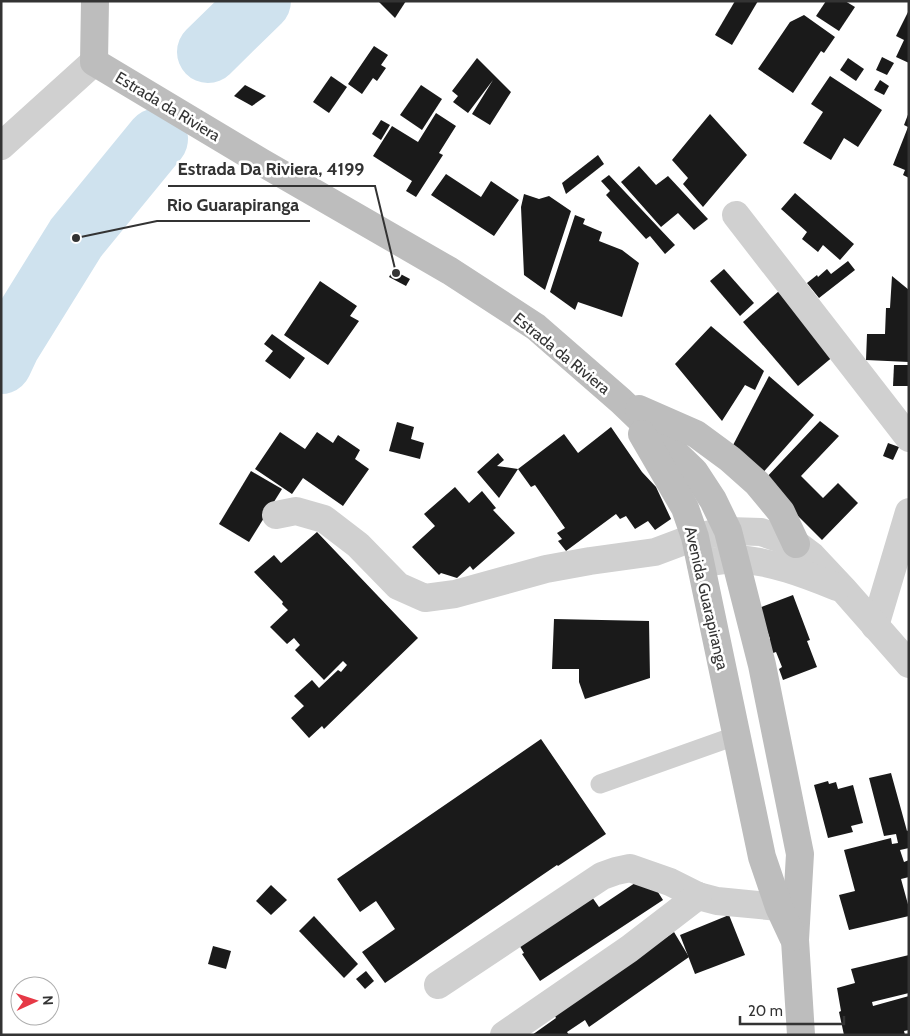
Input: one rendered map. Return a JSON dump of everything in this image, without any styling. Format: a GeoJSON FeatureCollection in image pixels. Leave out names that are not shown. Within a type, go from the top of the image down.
{"type":"FeatureCollection","features":[{"type":"Feature","properties":{"kind":"main road"},"geometry":{"type":"LineString","coordinates":[[94,62],[95,1]]}},
{"type":"Feature","properties":{"kind":"main road","name":"Estrada da Riviera"},"geometry":{"type":"LineString","coordinates":[[94,62],[450,271],[536,327],[621,401]]}},
{"type":"Feature","properties":{"kind":"main road"},"geometry":{"type":"LineString","coordinates":[[621,401],[696,434],[730,459],[757,483],[782,512],[796,544]]}},
{"type":"Feature","properties":{"kind":"main road","name":"Avenida Guarapiranga"},"geometry":{"type":"LineString","coordinates":[[621,401],[694,471],[713,500],[728,531],[762,665],[800,854],[795,940],[801,1035]]}},
{"type":"Feature","properties":{"kind":"main road","name":"Avenida Guarapiranga"},"geometry":{"type":"LineString","coordinates":[[621,401],[685,508],[695,537],[762,856],[779,907],[795,940]]}},
{"type":"Feature","properties":{"kind":"street"},"geometry":{"type":"LineString","coordinates":[[1,146],[94,62]]}},
{"type":"Feature","properties":{"kind":"street"},"geometry":{"type":"LineString","coordinates":[[736,215],[909,438]]}},
{"type":"Feature","properties":{"kind":"street"},"geometry":{"type":"LineString","coordinates":[[276,515],[296,511],[324,519],[358,545],[398,586],[424,598],[455,594],[546,569],[581,562],[656,552],[695,537],[728,531],[761,532],[796,544],[812,556],[909,664]]}},
{"type":"Feature","properties":{"kind":"street"},"geometry":{"type":"LineString","coordinates":[[875,626],[909,512]]}},
{"type":"Feature","properties":{"kind":"street"},"geometry":{"type":"LineString","coordinates":[[656,552],[701,564],[734,559],[779,566],[843,589]]}},
{"type":"Feature","properties":{"kind":"street"},"geometry":{"type":"LineString","coordinates":[[438,985],[602,876],[616,870],[630,868],[652,874],[698,896],[717,901],[779,907]]}},
{"type":"Feature","properties":{"kind":"street"},"geometry":{"type":"LineString","coordinates":[[504,1035],[629,949],[698,896]]}},
{"type":"Feature","properties":{"kind":"lane"},"geometry":{"type":"LineString","coordinates":[[600,784],[738,735]]}},
{"type":"Feature","properties":{"kind":"building"},"geometry":{"type":"Polygon","coordinates":[[[378,1],[406,1],[395,18],[378,1]]]}},
{"type":"Feature","properties":{"kind":"building"},"geometry":{"type":"Polygon","coordinates":[[[735,1],[758,1],[732,45],[715,35],[735,1]]]}},
{"type":"Feature","properties":{"kind":"building"},"geometry":{"type":"Polygon","coordinates":[[[826,1],[845,1],[855,7],[839,31],[816,16],[826,1]]]}},
{"type":"Feature","properties":{"kind":"building"},"geometry":{"type":"Polygon","coordinates":[[[909,10],[909,63],[896,57],[904,40],[896,36],[909,10]]]}},
{"type":"Feature","properties":{"kind":"building"},"geometry":{"type":"Polygon","coordinates":[[[804,15],[835,37],[824,53],[821,51],[793,93],[758,69],[790,22],[804,15]]]}},
{"type":"Feature","properties":{"kind":"building"},"geometry":{"type":"Polygon","coordinates":[[[374,46],[388,55],[381,65],[386,68],[377,81],[373,78],[362,94],[348,84],[374,46]]]}},
{"type":"Feature","properties":{"kind":"building"},"geometry":{"type":"Polygon","coordinates":[[[882,57],[894,63],[887,75],[876,70],[882,57]]]}},
{"type":"Feature","properties":{"kind":"building"},"geometry":{"type":"Polygon","coordinates":[[[477,58],[511,92],[490,125],[472,114],[493,80],[468,113],[453,102],[458,96],[452,91],[477,58]]]}},
{"type":"Feature","properties":{"kind":"building"},"geometry":{"type":"Polygon","coordinates":[[[848,58],[864,69],[856,81],[840,70],[848,58]]]}},
{"type":"Feature","properties":{"kind":"building"},"geometry":{"type":"Polygon","coordinates":[[[331,76],[347,87],[329,113],[313,102],[331,76]]]}},
{"type":"Feature","properties":{"kind":"building"},"geometry":{"type":"Polygon","coordinates":[[[830,76],[882,110],[858,147],[844,138],[831,160],[803,143],[823,112],[811,104],[830,76]]]}},
{"type":"Feature","properties":{"kind":"building"},"geometry":{"type":"Polygon","coordinates":[[[880,80],[889,86],[884,95],[874,90],[880,80]]]}},
{"type":"Feature","properties":{"kind":"building"},"geometry":{"type":"Polygon","coordinates":[[[245,85],[266,96],[252,106],[234,96],[245,85]]]}},
{"type":"Feature","properties":{"kind":"building"},"geometry":{"type":"Polygon","coordinates":[[[421,85],[442,99],[422,130],[400,115],[421,85]]]}},
{"type":"Feature","properties":{"kind":"building"},"geometry":{"type":"Polygon","coordinates":[[[909,112],[909,178],[903,175],[905,170],[893,165],[908,127],[904,125],[909,112]]]}},
{"type":"Feature","properties":{"kind":"building"},"geometry":{"type":"Polygon","coordinates":[[[436,113],[456,126],[439,153],[443,155],[416,197],[406,191],[412,181],[373,156],[392,126],[418,142],[436,113]]]}},
{"type":"Feature","properties":{"kind":"building"},"geometry":{"type":"Polygon","coordinates":[[[710,114],[747,155],[703,207],[683,184],[688,178],[672,160],[710,114]]]}},
{"type":"Feature","properties":{"kind":"building"},"geometry":{"type":"Polygon","coordinates":[[[381,120],[390,125],[381,140],[372,134],[381,120]]]}},
{"type":"Feature","properties":{"kind":"building"},"geometry":{"type":"Polygon","coordinates":[[[598,155],[604,164],[566,194],[562,183],[598,155]]]}},
{"type":"Feature","properties":{"kind":"building"},"geometry":{"type":"Polygon","coordinates":[[[639,166],[656,185],[668,176],[708,219],[694,230],[678,213],[661,227],[621,182],[639,166]]]}},
{"type":"Feature","properties":{"kind":"building"},"geometry":{"type":"Polygon","coordinates":[[[446,174],[481,197],[491,181],[519,200],[494,236],[431,195],[446,174]]]}},
{"type":"Feature","properties":{"kind":"building"},"geometry":{"type":"Polygon","coordinates":[[[609,175],[675,245],[665,254],[650,236],[646,239],[606,195],[610,191],[601,181],[609,175]]]}},
{"type":"Feature","properties":{"kind":"building"},"geometry":{"type":"Polygon","coordinates":[[[795,193],[854,244],[840,260],[823,245],[818,252],[802,239],[807,232],[781,209],[795,193]]]}},
{"type":"Feature","properties":{"kind":"building"},"geometry":{"type":"Polygon","coordinates":[[[524,194],[539,199],[549,196],[571,211],[545,290],[524,275],[521,207],[524,194]]]}},
{"type":"Feature","properties":{"kind":"building"},"geometry":{"type":"Polygon","coordinates":[[[575,215],[585,219],[583,224],[602,232],[599,241],[622,250],[639,263],[622,317],[578,302],[575,310],[550,292],[575,215]]]}},
{"type":"Feature","properties":{"kind":"building"},"geometry":{"type":"Polygon","coordinates":[[[848,261],[855,270],[819,298],[807,283],[827,269],[831,274],[848,261]]]}},
{"type":"Feature","properties":{"kind":"building"},"geometry":{"type":"Polygon","coordinates":[[[724,269],[754,303],[740,316],[710,281],[724,269]]]}},
{"type":"Feature","properties":{"kind":"building"},"geometry":{"type":"Polygon","coordinates":[[[393,270],[410,279],[406,286],[389,277],[393,270]]]}},
{"type":"Feature","properties":{"kind":"building"},"geometry":{"type":"Polygon","coordinates":[[[892,276],[909,290],[909,362],[866,360],[867,334],[885,334],[886,308],[890,308],[892,276]]]}},
{"type":"Feature","properties":{"kind":"building"},"geometry":{"type":"Polygon","coordinates":[[[320,281],[357,306],[350,316],[359,321],[328,365],[284,335],[320,281]]]}},
{"type":"Feature","properties":{"kind":"building"},"geometry":{"type":"Polygon","coordinates":[[[779,291],[835,355],[798,386],[743,322],[779,291]]]}},
{"type":"Feature","properties":{"kind":"building"},"geometry":{"type":"Polygon","coordinates":[[[711,326],[764,371],[755,390],[745,385],[722,421],[675,364],[711,326]]]}},
{"type":"Feature","properties":{"kind":"building"},"geometry":{"type":"Polygon","coordinates":[[[272,334],[305,358],[290,379],[265,361],[273,351],[264,344],[272,334]]]}},
{"type":"Feature","properties":{"kind":"building"},"geometry":{"type":"Polygon","coordinates":[[[894,365],[909,365],[909,386],[893,386],[894,365]]]}},
{"type":"Feature","properties":{"kind":"building"},"geometry":{"type":"Polygon","coordinates":[[[769,376],[814,415],[760,476],[731,449],[769,376]]]}},
{"type":"Feature","properties":{"kind":"building"},"geometry":{"type":"Polygon","coordinates":[[[820,421],[839,436],[801,476],[823,498],[838,483],[858,503],[822,540],[763,481],[820,421]]]}},
{"type":"Feature","properties":{"kind":"building"},"geometry":{"type":"Polygon","coordinates":[[[397,422],[414,427],[411,439],[424,443],[420,459],[389,451],[397,422]]]}},
{"type":"Feature","properties":{"kind":"building"},"geometry":{"type":"Polygon","coordinates":[[[611,427],[642,472],[656,487],[671,519],[655,530],[648,521],[635,529],[626,516],[620,519],[616,514],[566,551],[558,541],[562,539],[557,533],[565,528],[535,485],[531,487],[518,469],[564,434],[578,453],[611,427]]]}},
{"type":"Feature","properties":{"kind":"building"},"geometry":{"type":"Polygon","coordinates":[[[280,432],[305,449],[317,432],[333,443],[338,435],[360,450],[355,459],[369,469],[343,506],[303,478],[292,494],[255,469],[280,432]]]}},
{"type":"Feature","properties":{"kind":"building"},"geometry":{"type":"Polygon","coordinates":[[[888,443],[899,447],[893,460],[883,456],[888,443]]]}},
{"type":"Feature","properties":{"kind":"building"},"geometry":{"type":"Polygon","coordinates":[[[498,453],[504,460],[497,466],[518,469],[499,498],[477,472],[498,453]]]}},
{"type":"Feature","properties":{"kind":"building"},"geometry":{"type":"Polygon","coordinates":[[[251,471],[282,489],[249,542],[219,524],[251,471]]]}},
{"type":"Feature","properties":{"kind":"building"},"geometry":{"type":"Polygon","coordinates":[[[455,487],[469,503],[482,491],[496,508],[493,510],[515,533],[473,570],[470,566],[457,578],[441,573],[439,575],[412,547],[435,526],[424,514],[455,487]]]}},
{"type":"Feature","properties":{"kind":"building"},"geometry":{"type":"Polygon","coordinates":[[[317,532],[418,638],[324,729],[322,726],[309,738],[291,718],[304,706],[294,696],[312,680],[319,688],[338,670],[341,672],[347,665],[343,661],[324,680],[295,650],[300,645],[294,638],[287,644],[270,627],[288,610],[282,604],[283,602],[254,572],[274,555],[281,563],[317,532]]]}},
{"type":"Feature","properties":{"kind":"building"},"geometry":{"type":"Polygon","coordinates":[[[793,595],[810,640],[807,641],[817,667],[783,680],[779,669],[782,667],[776,652],[770,654],[765,641],[770,639],[759,608],[793,595]]]}},
{"type":"Feature","properties":{"kind":"building"},"geometry":{"type":"Polygon","coordinates":[[[554,619],[649,621],[650,678],[585,699],[579,682],[579,669],[552,669],[554,619]]]}},
{"type":"Feature","properties":{"kind":"building"},"geometry":{"type":"Polygon","coordinates":[[[541,739],[606,834],[557,865],[385,983],[362,952],[395,929],[376,901],[360,912],[337,879],[541,739]]]}},
{"type":"Feature","properties":{"kind":"building"},"geometry":{"type":"Polygon","coordinates":[[[891,773],[907,831],[909,830],[909,848],[900,850],[904,862],[909,860],[909,877],[901,879],[909,908],[909,916],[849,930],[839,895],[855,891],[844,850],[891,838],[892,844],[898,843],[896,834],[884,836],[869,778],[891,773]]]}},
{"type":"Feature","properties":{"kind":"building"},"geometry":{"type":"Polygon","coordinates":[[[828,781],[829,784],[836,782],[838,789],[853,785],[863,823],[851,826],[853,832],[828,838],[814,785],[828,781]]]}},
{"type":"Feature","properties":{"kind":"building"},"geometry":{"type":"Polygon","coordinates":[[[647,875],[663,900],[540,981],[522,954],[524,953],[518,943],[592,897],[599,907],[647,875]]]}},
{"type":"Feature","properties":{"kind":"building"},"geometry":{"type":"Polygon","coordinates":[[[271,885],[287,900],[271,915],[256,901],[271,885]]]}},
{"type":"Feature","properties":{"kind":"building"},"geometry":{"type":"Polygon","coordinates":[[[729,915],[745,955],[695,974],[680,935],[729,915]]]}},
{"type":"Feature","properties":{"kind":"building"},"geometry":{"type":"Polygon","coordinates":[[[314,916],[358,964],[344,978],[299,931],[314,916]]]}},
{"type":"Feature","properties":{"kind":"building"},"geometry":{"type":"Polygon","coordinates":[[[674,932],[689,957],[589,1027],[585,1020],[567,1032],[569,1035],[532,1035],[556,1018],[554,1014],[674,932]]]}},
{"type":"Feature","properties":{"kind":"building"},"geometry":{"type":"Polygon","coordinates":[[[213,946],[231,951],[226,969],[208,964],[213,946]]]}},
{"type":"Feature","properties":{"kind":"building"},"geometry":{"type":"Polygon","coordinates":[[[909,955],[909,993],[872,1002],[873,1006],[909,996],[909,1030],[904,1031],[905,1035],[844,1035],[839,1012],[841,1011],[837,988],[855,983],[851,969],[909,955]]]}},
{"type":"Feature","properties":{"kind":"building"},"geometry":{"type":"Polygon","coordinates":[[[366,971],[374,981],[365,989],[356,979],[366,971]]]}},
{"type":"Feature","properties":{"kind":"waterway"},"geometry":{"type":"LineString","coordinates":[[208,52],[260,1]]}},
{"type":"Feature","properties":{"kind":"waterway"},"geometry":{"type":"LineString","coordinates":[[1,363],[9,346],[76,238],[157,139]]}},
{"type":"Feature","properties":{"kind":"place","name":"Rio Guarapiranga"},"geometry":{"type":"Point","coordinates":[76,238]}},
{"type":"Feature","properties":{"kind":"place","name":"Estrada Da Riviera, 4199"},"geometry":{"type":"Point","coordinates":[396,273]}}]}
